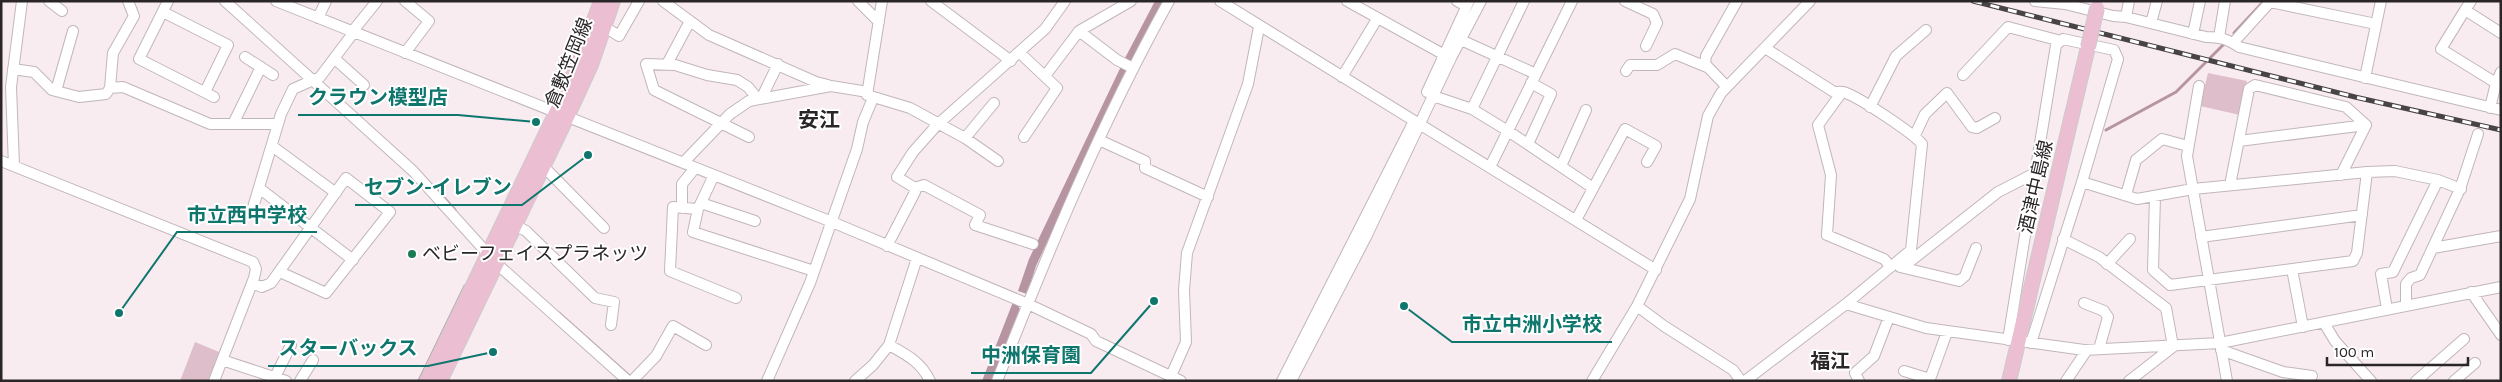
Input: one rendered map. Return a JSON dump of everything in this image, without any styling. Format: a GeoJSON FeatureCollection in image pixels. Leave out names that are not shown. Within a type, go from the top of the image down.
{"type":"FeatureCollection","features":[{"type":"Feature","properties":{"kind":"main road","name":"倉敷笠岡線"},"geometry":{"type":"LineString","coordinates":[[440,381],[492,259],[515,225],[544,167],[601,1]]}},
{"type":"Feature","properties":{"kind":"main road","name":"倉敷笠岡線"},"geometry":{"type":"LineString","coordinates":[[428,381],[492,259],[605,27],[614,1]]}},
{"type":"Feature","properties":{"kind":"main road","name":"酒津中島線"},"geometry":{"type":"LineString","coordinates":[[2009,381],[2098,5]]}},
{"type":"Feature","properties":{"kind":"street"},"geometry":{"type":"LineString","coordinates":[[14,166],[6,84],[13,69],[22,1]]}},
{"type":"Feature","properties":{"kind":"street"},"geometry":{"type":"LineString","coordinates":[[49,1],[62,11]]}},
{"type":"Feature","properties":{"kind":"street"},"geometry":{"type":"LineString","coordinates":[[13,69],[34,72],[52,90],[79,97],[106,94],[110,88],[113,53],[134,16],[128,1]]}},
{"type":"Feature","properties":{"kind":"street"},"geometry":{"type":"LineString","coordinates":[[163,12],[228,45],[209,95],[139,59],[168,1]]}},
{"type":"Feature","properties":{"kind":"street"},"geometry":{"type":"LineString","coordinates":[[225,1],[316,79],[413,171],[492,259],[632,380],[656,356],[673,326],[706,345]]}},
{"type":"Feature","properties":{"kind":"street"},"geometry":{"type":"LineString","coordinates":[[276,1],[832,222],[1026,303],[1091,334],[1096,341],[1181,381]]}},
{"type":"Feature","properties":{"kind":"street"},"geometry":{"type":"LineString","coordinates":[[318,18],[326,1]]}},
{"type":"Feature","properties":{"kind":"street"},"geometry":{"type":"LineString","coordinates":[[251,214],[278,124],[293,89],[316,79],[335,59],[377,1]]}},
{"type":"Feature","properties":{"kind":"street"},"geometry":{"type":"LineString","coordinates":[[405,1],[430,21],[405,53]]}},
{"type":"Feature","properties":{"kind":"street"},"geometry":{"type":"LineString","coordinates":[[605,27],[619,36],[639,1]]}},
{"type":"Feature","properties":{"kind":"street"},"geometry":{"type":"LineString","coordinates":[[663,1],[709,35],[816,82],[910,108],[937,125],[965,138],[998,161]]}},
{"type":"Feature","properties":{"kind":"street"},"geometry":{"type":"LineString","coordinates":[[858,1],[879,22]]}},
{"type":"Feature","properties":{"kind":"street"},"geometry":{"type":"LineString","coordinates":[[767,381],[832,222],[857,149],[870,96],[882,1]]}},
{"type":"Feature","properties":{"kind":"street"},"geometry":{"type":"LineString","coordinates":[[932,1],[1011,61]]}},
{"type":"Feature","properties":{"kind":"street"},"geometry":{"type":"LineString","coordinates":[[915,188],[897,177],[898,173],[937,125],[1045,29],[1065,1]]}},
{"type":"Feature","properties":{"kind":"street"},"geometry":{"type":"LineString","coordinates":[[1045,76],[1079,31],[1131,1]]}},
{"type":"Feature","properties":{"kind":"street"},"geometry":{"type":"LineString","coordinates":[[1220,1],[1259,27],[1656,270]]}},
{"type":"Feature","properties":{"kind":"street"},"geometry":{"type":"LineString","coordinates":[[1347,1],[1448,56]]}},
{"type":"Feature","properties":{"kind":"street"},"geometry":{"type":"LineString","coordinates":[[1291,381],[1366,237],[1448,56],[1461,40],[1481,1]]}},
{"type":"Feature","properties":{"kind":"street"},"geometry":{"type":"LineString","coordinates":[[1472,109],[1524,1]]}},
{"type":"Feature","properties":{"kind":"street"},"geometry":{"type":"LineString","coordinates":[[1490,167],[1572,1]]}},
{"type":"Feature","properties":{"kind":"street"},"geometry":{"type":"LineString","coordinates":[[1625,1],[1653,14],[1657,23],[1646,46]]}},
{"type":"Feature","properties":{"kind":"street"},"geometry":{"type":"LineString","coordinates":[[1726,87],[1705,64],[1706,56],[1737,1]]}},
{"type":"Feature","properties":{"kind":"street"},"geometry":{"type":"LineString","coordinates":[[1592,381],[1637,306],[1690,199],[1708,116],[1726,87],[1810,1]]}},
{"type":"Feature","properties":{"kind":"street"},"geometry":{"type":"LineString","coordinates":[[2035,1],[2065,2],[2113,16],[2126,17],[2206,37],[2219,37],[2239,47],[2495,109],[2496,83],[2501,72]]}},
{"type":"Feature","properties":{"kind":"street"},"geometry":{"type":"LineString","coordinates":[[2126,17],[2129,1]]}},
{"type":"Feature","properties":{"kind":"street"},"geometry":{"type":"LineString","coordinates":[[2151,23],[2156,1]]}},
{"type":"Feature","properties":{"kind":"street"},"geometry":{"type":"LineString","coordinates":[[2193,34],[2200,1]]}},
{"type":"Feature","properties":{"kind":"street"},"geometry":{"type":"LineString","coordinates":[[2219,37],[2225,1]]}},
{"type":"Feature","properties":{"kind":"street"},"geometry":{"type":"LineString","coordinates":[[2365,78],[2381,1]]}},
{"type":"Feature","properties":{"kind":"street"},"geometry":{"type":"LineString","coordinates":[[997,381],[1026,303],[1099,140],[1129,66],[1168,2]]}},
{"type":"Feature","properties":{"kind":"street"},"geometry":{"type":"LineString","coordinates":[[2233,43],[2270,2],[2376,24]]}},
{"type":"Feature","properties":{"kind":"street"},"geometry":{"type":"LineString","coordinates":[[1282,381],[1417,122],[1433,96],[1448,56],[1464,3]]}},
{"type":"Feature","properties":{"kind":"street"},"geometry":{"type":"LineString","coordinates":[[2496,83],[2441,48],[2468,6],[2501,33]]}},
{"type":"Feature","properties":{"kind":"street"},"geometry":{"type":"LineString","coordinates":[[1342,77],[1377,19]]}},
{"type":"Feature","properties":{"kind":"street"},"geometry":{"type":"LineString","coordinates":[[667,64],[690,21]]}},
{"type":"Feature","properties":{"kind":"street"},"geometry":{"type":"LineString","coordinates":[[1170,376],[1186,342],[1184,290],[1187,253],[1248,84],[1259,27]]}},
{"type":"Feature","properties":{"kind":"street"},"geometry":{"type":"LineString","coordinates":[[1963,75],[2008,27],[2114,50],[2118,58],[2082,182],[2063,239],[2019,342]]}},
{"type":"Feature","properties":{"kind":"street"},"geometry":{"type":"LineString","coordinates":[[1870,107],[1896,56],[1926,30]]}},
{"type":"Feature","properties":{"kind":"street"},"geometry":{"type":"LineString","coordinates":[[56,91],[73,31]]}},
{"type":"Feature","properties":{"kind":"street"},"geometry":{"type":"LineString","coordinates":[[1079,31],[1129,66]]}},
{"type":"Feature","properties":{"kind":"street"},"geometry":{"type":"LineString","coordinates":[[1461,40],[1497,56],[1534,79],[1551,94],[1528,144]]}},
{"type":"Feature","properties":{"kind":"street"},"geometry":{"type":"LineString","coordinates":[[2019,342],[2035,173],[2056,45],[2061,40]]}},
{"type":"Feature","properties":{"kind":"street"},"geometry":{"type":"LineString","coordinates":[[1765,48],[1834,92],[1845,92],[1870,107],[1915,135],[1922,144],[1911,250],[1897,266]]}},
{"type":"Feature","properties":{"kind":"street"},"geometry":{"type":"LineString","coordinates":[[1020,53],[1057,88],[1024,137]]}},
{"type":"Feature","properties":{"kind":"street"},"geometry":{"type":"LineString","coordinates":[[1626,70],[1630,65],[1657,65],[1675,54],[1709,68]]}},
{"type":"Feature","properties":{"kind":"street"},"geometry":{"type":"LineString","coordinates":[[245,57],[273,75]]}},
{"type":"Feature","properties":{"kind":"street"},"geometry":{"type":"LineString","coordinates":[[335,59],[364,85]]}},
{"type":"Feature","properties":{"kind":"street"},"geometry":{"type":"LineString","coordinates":[[749,138],[723,122],[654,90],[646,64],[667,64],[689,68],[707,75],[737,80],[759,97]]}},
{"type":"Feature","properties":{"kind":"street"},"geometry":{"type":"LineString","coordinates":[[759,97],[778,64]]}},
{"type":"Feature","properties":{"kind":"street"},"geometry":{"type":"LineString","coordinates":[[233,124],[261,67]]}},
{"type":"Feature","properties":{"kind":"street"},"geometry":{"type":"LineString","coordinates":[[2230,185],[2249,89],[2255,85],[2346,107],[2366,125]]}},
{"type":"Feature","properties":{"kind":"street"},"geometry":{"type":"LineString","coordinates":[[683,163],[739,106],[759,97],[831,86]]}},
{"type":"Feature","properties":{"kind":"street"},"geometry":{"type":"LineString","coordinates":[[2199,86],[2187,156],[2227,381]]}},
{"type":"Feature","properties":{"kind":"street"},"geometry":{"type":"LineString","coordinates":[[110,88],[123,87],[210,124],[278,124]]}},
{"type":"Feature","properties":{"kind":"street"},"geometry":{"type":"LineString","coordinates":[[1842,92],[1818,125],[1831,175],[1827,235],[1897,266],[1959,281],[1965,276],[1976,248]]}},
{"type":"Feature","properties":{"kind":"street"},"geometry":{"type":"LineString","coordinates":[[1915,135],[1925,114],[1947,93],[1972,127],[1977,128],[1995,118]]}},
{"type":"Feature","properties":{"kind":"street"},"geometry":{"type":"LineString","coordinates":[[1433,96],[1472,109],[1508,130],[1593,188]]}},
{"type":"Feature","properties":{"kind":"street"},"geometry":{"type":"LineString","coordinates":[[965,138],[994,103]]}},
{"type":"Feature","properties":{"kind":"street"},"geometry":{"type":"LineString","coordinates":[[1560,166],[1586,110]]}},
{"type":"Feature","properties":{"kind":"street"},"geometry":{"type":"LineString","coordinates":[[2239,140],[2366,125]]}},
{"type":"Feature","properties":{"kind":"street"},"geometry":{"type":"LineString","coordinates":[[2341,175],[2366,125]]}},
{"type":"Feature","properties":{"kind":"street"},"geometry":{"type":"LineString","coordinates":[[1576,220],[1625,129],[1656,146],[1647,162]]}},
{"type":"Feature","properties":{"kind":"street"},"geometry":{"type":"LineString","coordinates":[[2406,304],[2406,284],[2410,278],[2420,276],[2461,188],[2478,134]]}},
{"type":"Feature","properties":{"kind":"street"},"geometry":{"type":"LineString","coordinates":[[2126,195],[2136,160],[2142,154],[2162,139],[2188,146]]}},
{"type":"Feature","properties":{"kind":"street"},"geometry":{"type":"LineString","coordinates":[[1099,140],[1145,160],[1145,168],[1208,197]]}},
{"type":"Feature","properties":{"kind":"street"},"geometry":{"type":"LineString","coordinates":[[272,146],[336,193]]}},
{"type":"Feature","properties":{"kind":"street"},"geometry":{"type":"LineString","coordinates":[[1,161],[253,262],[256,269],[252,283],[214,381]]}},
{"type":"Feature","properties":{"kind":"street"},"geometry":{"type":"LineString","coordinates":[[544,167],[604,228]]}},
{"type":"Feature","properties":{"kind":"street"},"geometry":{"type":"LineString","coordinates":[[682,208],[682,184],[695,168]]}},
{"type":"Feature","properties":{"kind":"street"},"geometry":{"type":"LineString","coordinates":[[2082,182],[2137,199],[2193,189],[2395,171],[2438,180],[2461,188]]}},
{"type":"Feature","properties":{"kind":"street"},"geometry":{"type":"LineString","coordinates":[[2155,196],[2153,270],[2170,285],[2353,261],[2358,253],[2367,172]]}},
{"type":"Feature","properties":{"kind":"street"},"geometry":{"type":"LineString","coordinates":[[1745,381],[1998,192],[2035,173]]}},
{"type":"Feature","properties":{"kind":"street"},"geometry":{"type":"LineString","coordinates":[[714,176],[700,206],[693,232],[812,271]]}},
{"type":"Feature","properties":{"kind":"street"},"geometry":{"type":"LineString","coordinates":[[252,283],[262,287],[268,286],[312,228],[346,178],[390,212],[326,293],[280,272]]}},
{"type":"Feature","properties":{"kind":"street"},"geometry":{"type":"LineString","coordinates":[[2387,309],[2381,274],[2393,272],[2438,180]]}},
{"type":"Feature","properties":{"kind":"street"},"geometry":{"type":"LineString","coordinates":[[887,246],[915,188],[924,185],[980,215],[975,225],[1033,244]]}},
{"type":"Feature","properties":{"kind":"street"},"geometry":{"type":"LineString","coordinates":[[259,188],[352,260]]}},
{"type":"Feature","properties":{"kind":"street"},"geometry":{"type":"LineString","coordinates":[[736,298],[670,271],[672,207],[700,206],[755,221]]}},
{"type":"Feature","properties":{"kind":"street"},"geometry":{"type":"LineString","coordinates":[[2201,237],[2362,215]]}},
{"type":"Feature","properties":{"kind":"street"},"geometry":{"type":"LineString","coordinates":[[515,225],[526,231],[595,298],[614,302],[611,324]]}},
{"type":"Feature","properties":{"kind":"street"},"geometry":{"type":"LineString","coordinates":[[2433,248],[2501,236]]}},
{"type":"Feature","properties":{"kind":"street"},"geometry":{"type":"LineString","coordinates":[[2063,239],[2099,257],[2166,308],[2173,346]]}},
{"type":"Feature","properties":{"kind":"street"},"geometry":{"type":"LineString","coordinates":[[2107,264],[2130,239]]}},
{"type":"Feature","properties":{"kind":"street"},"geometry":{"type":"LineString","coordinates":[[855,381],[889,345],[917,258]]}},
{"type":"Feature","properties":{"kind":"street"},"geometry":{"type":"LineString","coordinates":[[2292,269],[2303,327]]}},
{"type":"Feature","properties":{"kind":"street"},"geometry":{"type":"LineString","coordinates":[[1846,304],[1947,332],[2087,350],[2173,346],[2221,347],[2406,304],[2501,287]]}},
{"type":"Feature","properties":{"kind":"street"},"geometry":{"type":"LineString","coordinates":[[2471,292],[2501,334]]}},
{"type":"Feature","properties":{"kind":"street"},"geometry":{"type":"LineString","coordinates":[[2084,303],[2104,311],[2108,317],[2100,349]]}},
{"type":"Feature","properties":{"kind":"street"},"geometry":{"type":"LineString","coordinates":[[1637,306],[1664,326],[1726,365],[1741,381]]}},
{"type":"Feature","properties":{"kind":"street"},"geometry":{"type":"LineString","coordinates":[[1859,381],[1855,373],[1874,356],[1889,317]]}},
{"type":"Feature","properties":{"kind":"street"},"geometry":{"type":"LineString","coordinates":[[2324,323],[2335,341],[2371,381]]}},
{"type":"Feature","properties":{"kind":"street"},"geometry":{"type":"LineString","coordinates":[[1904,370],[1930,379],[1947,332]]}},
{"type":"Feature","properties":{"kind":"street"},"geometry":{"type":"LineString","coordinates":[[2416,381],[2464,339]]}},
{"type":"Feature","properties":{"kind":"street"},"geometry":{"type":"LineString","coordinates":[[273,379],[291,345]]}},
{"type":"Feature","properties":{"kind":"street"},"geometry":{"type":"LineString","coordinates":[[889,345],[917,361],[924,368],[930,381]]}},
{"type":"Feature","properties":{"kind":"street"},"geometry":{"type":"LineString","coordinates":[[2129,381],[2173,346]]}},
{"type":"Feature","properties":{"kind":"street"},"geometry":{"type":"LineString","coordinates":[[2221,347],[2283,372],[2312,376]]}},
{"type":"Feature","properties":{"kind":"street"},"geometry":{"type":"LineString","coordinates":[[2066,381],[2087,350]]}},
{"type":"Feature","properties":{"kind":"street"},"geometry":{"type":"LineString","coordinates":[[222,360],[273,379],[286,381]]}},
{"type":"Feature","properties":{"kind":"street"},"geometry":{"type":"LineString","coordinates":[[300,381],[313,360]]}},
{"type":"Feature","properties":{"kind":"street"},"geometry":{"type":"LineString","coordinates":[[2454,381],[2475,364]]}},
{"type":"Feature","properties":{"kind":"shaded area"},"geometry":{"type":"Polygon","coordinates":[[[1155,1],[1165,1],[1097,135],[1036,266],[1027,294],[1018,291],[1029,259],[1125,58],[1155,1]]]}},
{"type":"Feature","properties":{"kind":"shaded area"},"geometry":{"type":"Polygon","coordinates":[[[2208,73],[2247,81],[2240,115],[2200,106],[2208,73]]]}},
{"type":"Feature","properties":{"kind":"shaded area"},"geometry":{"type":"Polygon","coordinates":[[[1013,302],[1018,304],[1020,310],[991,381],[982,381],[1013,302]]]}},
{"type":"Feature","properties":{"kind":"shaded area"},"geometry":{"type":"Polygon","coordinates":[[[195,342],[219,352],[208,381],[180,381],[195,342]]]}},
{"type":"Feature","properties":{"kind":"waterway"},"geometry":{"type":"LineString","coordinates":[[2234,33],[2264,1]]}},
{"type":"Feature","properties":{"kind":"waterway"},"geometry":{"type":"LineString","coordinates":[[2106,130],[2176,92],[2224,44]]}},
{"type":"Feature","properties":{"kind":"waterway"},"geometry":{"type":"LineString","coordinates":[[437,190],[455,210]]}},
{"type":"Feature","properties":{"kind":"waterway"},"geometry":{"type":"LineString","coordinates":[[419,381],[465,286]]}},
{"type":"Feature","properties":{"kind":"waterway"},"geometry":{"type":"LineString","coordinates":[[559,313],[633,379]]}},
{"type":"Feature","properties":{"kind":"railway"},"geometry":{"type":"LineString","coordinates":[[1973,1],[2355,97],[2501,130]]}},
{"type":"Feature","properties":{"kind":"place","name":"クラウン模型店"},"geometry":{"type":"Point","coordinates":[536,122]}},
{"type":"Feature","properties":{"kind":"place","name":"セブン-イレブン"},"geometry":{"type":"Point","coordinates":[588,155]}},
{"type":"Feature","properties":{"kind":"place","name":"ベビーフェイスプラネッツ"},"geometry":{"type":"Point","coordinates":[412,254]}},
{"type":"Feature","properties":{"kind":"place","name":"中洲保育園"},"geometry":{"type":"Point","coordinates":[1154,301]}},
{"type":"Feature","properties":{"kind":"place","name":"市立中洲小学校"},"geometry":{"type":"Point","coordinates":[1404,306]}},
{"type":"Feature","properties":{"kind":"place","name":"市立西中学校"},"geometry":{"type":"Point","coordinates":[119,313]}},
{"type":"Feature","properties":{"kind":"place","name":"スターバックス"},"geometry":{"type":"Point","coordinates":[493,352]}},
{"type":"Feature","properties":{"kind":"district","name":"安江"},"geometry":{"type":"Point","coordinates":[819,120]}},
{"type":"Feature","properties":{"kind":"district","name":"福江"},"geometry":{"type":"Point","coordinates":[1830,361]}}]}
